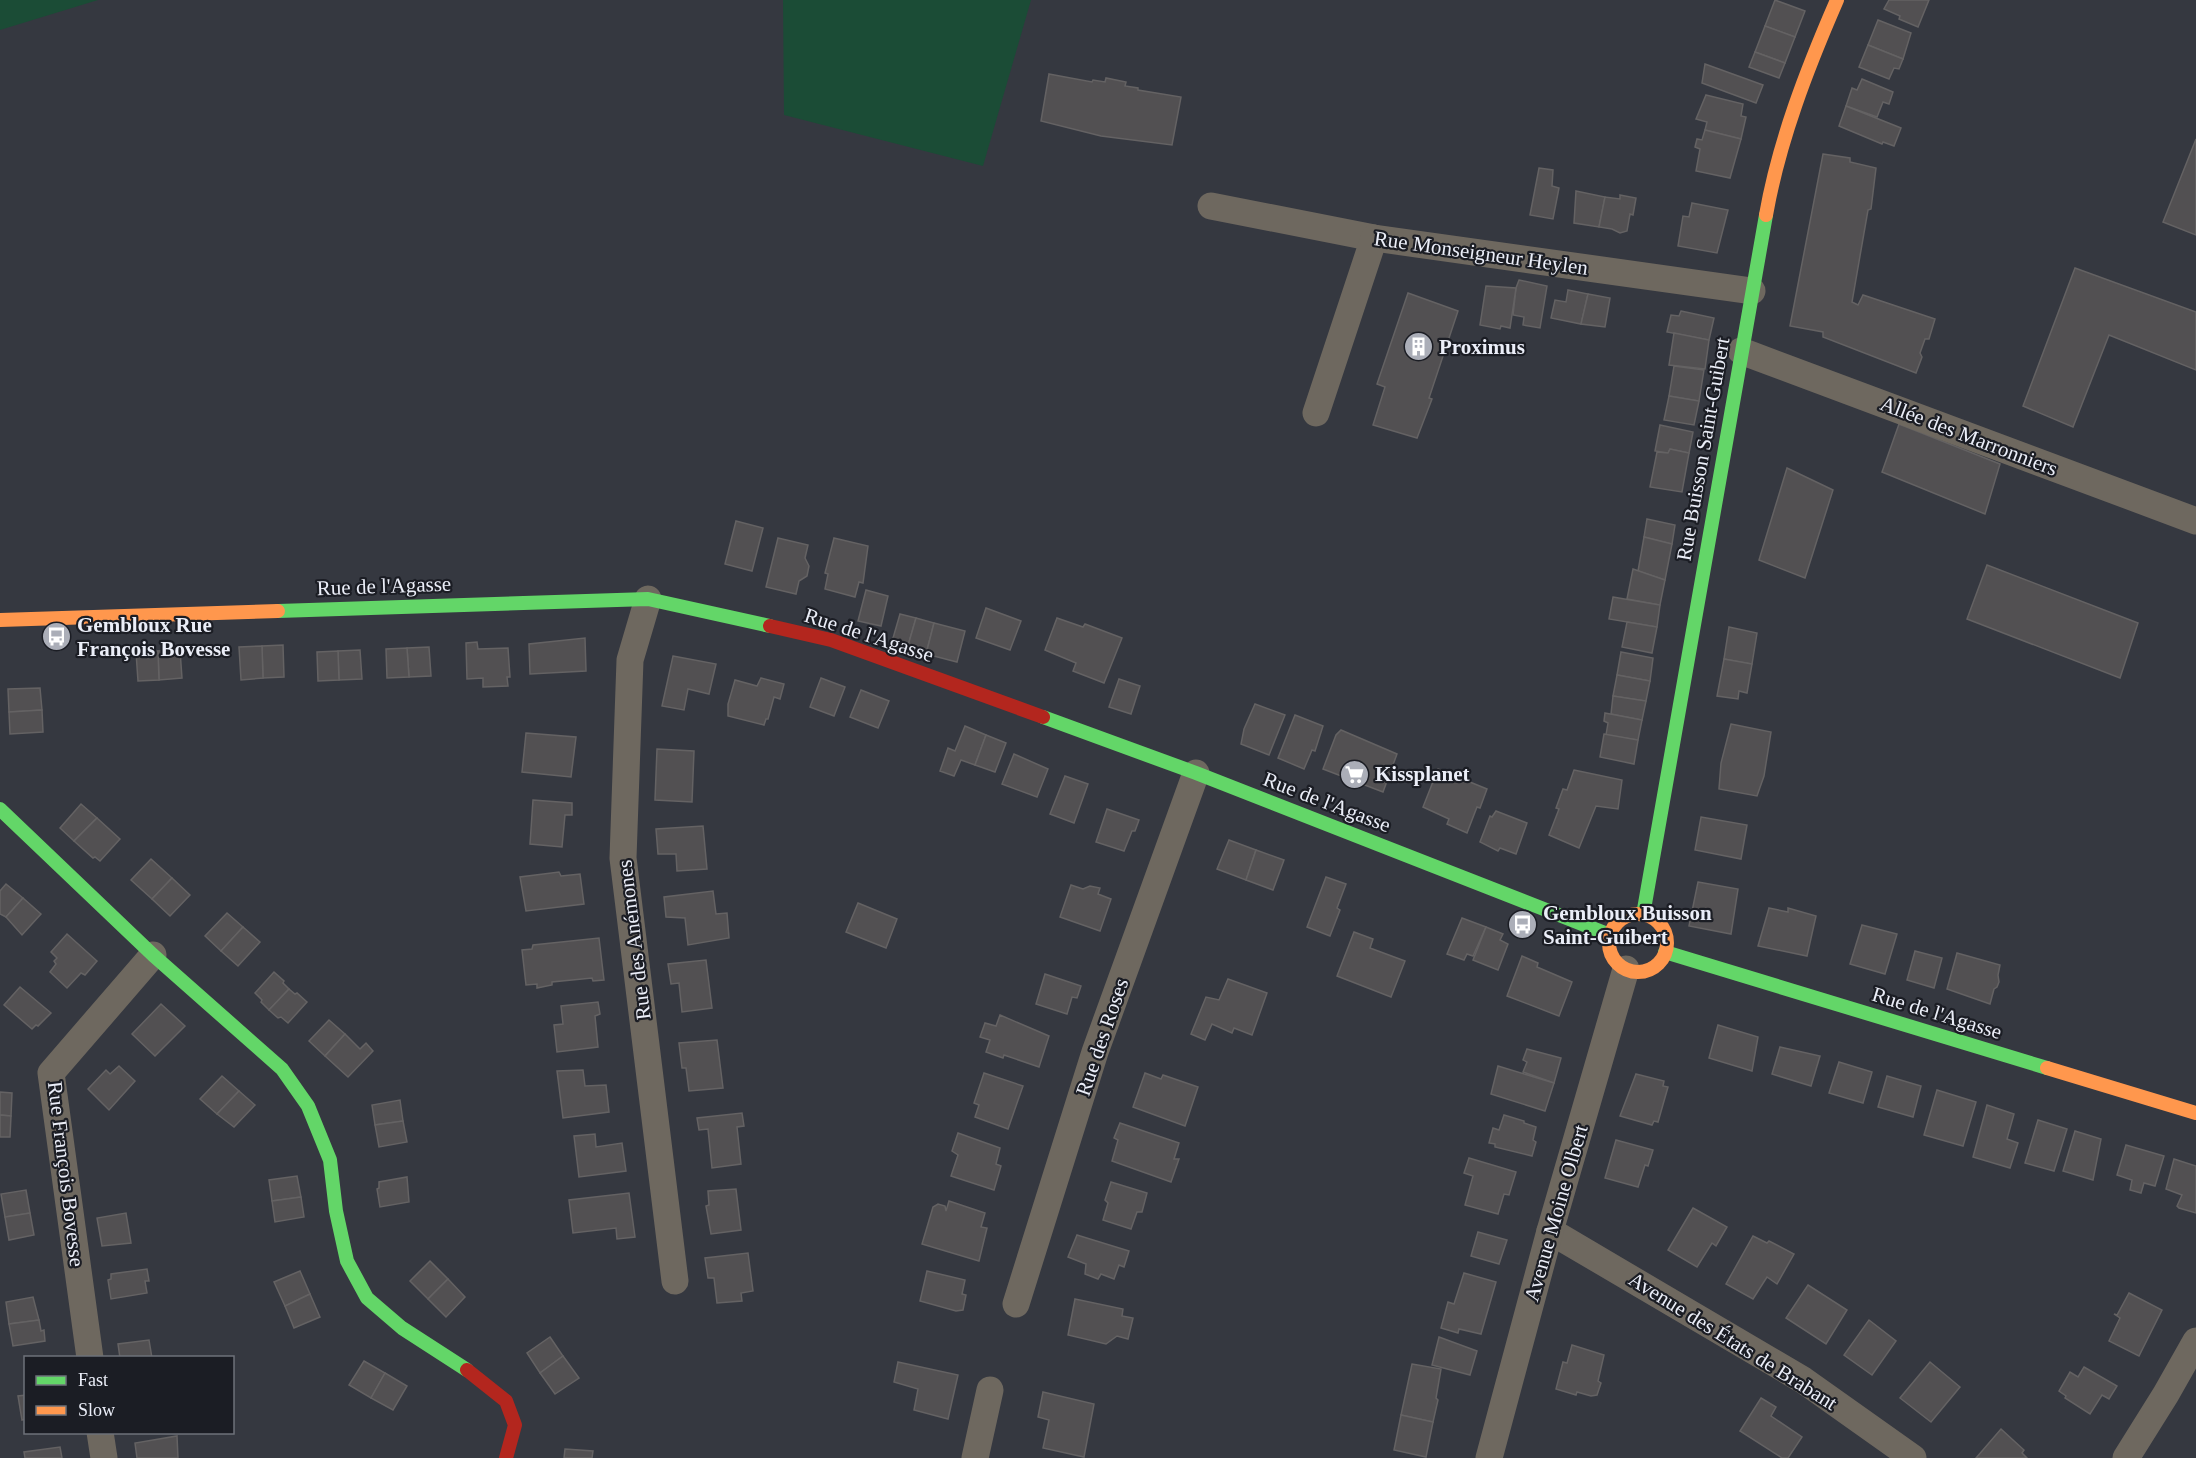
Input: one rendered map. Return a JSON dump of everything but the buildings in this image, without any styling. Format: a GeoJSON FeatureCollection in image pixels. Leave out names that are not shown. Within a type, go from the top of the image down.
{"type":"FeatureCollection","features":[{"type":"Feature","properties":{"kind":"street","name":"Rue Buisson Saint-Guibert"},"geometry":{"type":"LineString","coordinates":[[1643,915],[1770,190],[1783,140],[1818,43],[1837,0]]}},
{"type":"Feature","properties":{"kind":"street","name":"Rue Monseigneur Heylen"},"geometry":{"type":"LineString","coordinates":[[1211,206],[1374,238],[1752,291]]}},
{"type":"Feature","properties":{"kind":"street"},"geometry":{"type":"LineString","coordinates":[[1316,413],[1374,238]]}},
{"type":"Feature","properties":{"kind":"street","name":"Allée des Marronniers"},"geometry":{"type":"LineString","coordinates":[[1741,351],[2196,521]]}},
{"type":"Feature","properties":{"kind":"street","name":"Rue de l'Agasse"},"geometry":{"type":"LineString","coordinates":[[0,620],[648,599],[831,640],[1196,773],[1610,936]]}},
{"type":"Feature","properties":{"kind":"street","name":"Rue des Anémones"},"geometry":{"type":"LineString","coordinates":[[648,599],[630,660],[623,858],[675,1281]]}},
{"type":"Feature","properties":{"kind":"street","name":"Rue des Roses"},"geometry":{"type":"LineString","coordinates":[[1016,1304],[1095,1052],[1196,773]]}},
{"type":"Feature","properties":{"kind":"street"},"geometry":{"type":"LineString","coordinates":[[0,809],[153,955],[282,1069],[308,1106],[330,1160],[336,1211],[346,1260],[366,1298],[402,1329],[445,1354],[506,1401],[515,1425],[506,1458]]}},
{"type":"Feature","properties":{"kind":"street"},"geometry":{"type":"LineString","coordinates":[[1643,915],[1653,918],[1660,925],[1667,943],[1661,961],[1645,971],[1635,972],[1626,969],[1614,959],[1609,944],[1610,936],[1614,928],[1627,917],[1643,915]]}},
{"type":"Feature","properties":{"kind":"street","name":"Rue de l'Agasse"},"geometry":{"type":"LineString","coordinates":[[1665,952],[2196,1113]]}},
{"type":"Feature","properties":{"kind":"street","name":"Rue François Bovesse"},"geometry":{"type":"LineString","coordinates":[[90,1356],[51,1073],[153,955]]}},
{"type":"Feature","properties":{"kind":"street","name":"Avenue Moine Olbert"},"geometry":{"type":"LineString","coordinates":[[1489,1458],[1550,1231],[1626,969]]}},
{"type":"Feature","properties":{"kind":"street","name":"Avenue des États de Brabant"},"geometry":{"type":"LineString","coordinates":[[1550,1231],[1803,1380],[1913,1458]]}},
{"type":"Feature","properties":{"kind":"street"},"geometry":{"type":"LineString","coordinates":[[2126,1458],[2196,1341]]}},
{"type":"Feature","properties":{"kind":"street"},"geometry":{"type":"LineString","coordinates":[[975,1458],[990,1389]]}},
{"type":"Feature","properties":{"kind":"street"},"geometry":{"type":"LineString","coordinates":[[100,1434],[104,1458]]}},
{"type":"Feature","properties":{"kind":"green space"},"geometry":{"type":"Polygon","coordinates":[[[0,0],[98,0],[0,30],[0,0]]]}},
{"type":"Feature","properties":{"kind":"green space"},"geometry":{"type":"Polygon","coordinates":[[[783,0],[1031,0],[983,166],[784,115],[783,0]]]}},
{"type":"Feature","properties":{"kind":"traffic: fast"},"geometry":{"type":"LineString","coordinates":[[1643,915],[1766,215]]}},
{"type":"Feature","properties":{"kind":"traffic: fast"},"geometry":{"type":"LineString","coordinates":[[278,611],[648,599],[770,626]]}},
{"type":"Feature","properties":{"kind":"traffic: fast"},"geometry":{"type":"LineString","coordinates":[[1043,717],[1196,773],[1610,935]]}},
{"type":"Feature","properties":{"kind":"traffic: fast"},"geometry":{"type":"LineString","coordinates":[[0,809],[153,955],[282,1069],[308,1106],[330,1160],[336,1211],[347,1261],[367,1298],[402,1328],[467,1370]]}},
{"type":"Feature","properties":{"kind":"traffic: fast"},"geometry":{"type":"LineString","coordinates":[[1665,952],[2047,1068]]}},
{"type":"Feature","properties":{"kind":"traffic: slow"},"geometry":{"type":"LineString","coordinates":[[1766,215],[1786,133],[1815,52],[1837,0]]}},
{"type":"Feature","properties":{"kind":"traffic: slow"},"geometry":{"type":"LineString","coordinates":[[0,620],[278,611]]}},
{"type":"Feature","properties":{"kind":"traffic: slow"},"geometry":{"type":"LineString","coordinates":[[1638,914],[1654,919],[1662,927],[1667,943],[1662,959],[1654,967],[1638,972],[1622,967],[1614,959],[1609,943],[1614,927],[1622,919],[1638,914]]}},
{"type":"Feature","properties":{"kind":"traffic: slow"},"geometry":{"type":"LineString","coordinates":[[2047,1068],[2196,1113]]}},
{"type":"Feature","properties":{"kind":"traffic: jam"},"geometry":{"type":"LineString","coordinates":[[770,626],[831,640],[1043,717]]}},
{"type":"Feature","properties":{"kind":"traffic: jam"},"geometry":{"type":"LineString","coordinates":[[467,1370],[506,1401],[515,1425],[506,1458]]}},
{"type":"Feature","properties":{"kind":"place","name":"Proximus"},"geometry":{"type":"Point","coordinates":[1418,347]}},
{"type":"Feature","properties":{"kind":"place","name":"Gembloux Rue François Bovesse"},"geometry":{"type":"Point","coordinates":[56,637]}},
{"type":"Feature","properties":{"kind":"place","name":"Kissplanet"},"geometry":{"type":"Point","coordinates":[1354,774]}},
{"type":"Feature","properties":{"kind":"place","name":"Gembloux Buisson Saint-Guibert"},"geometry":{"type":"Point","coordinates":[1522,925]}}]}
